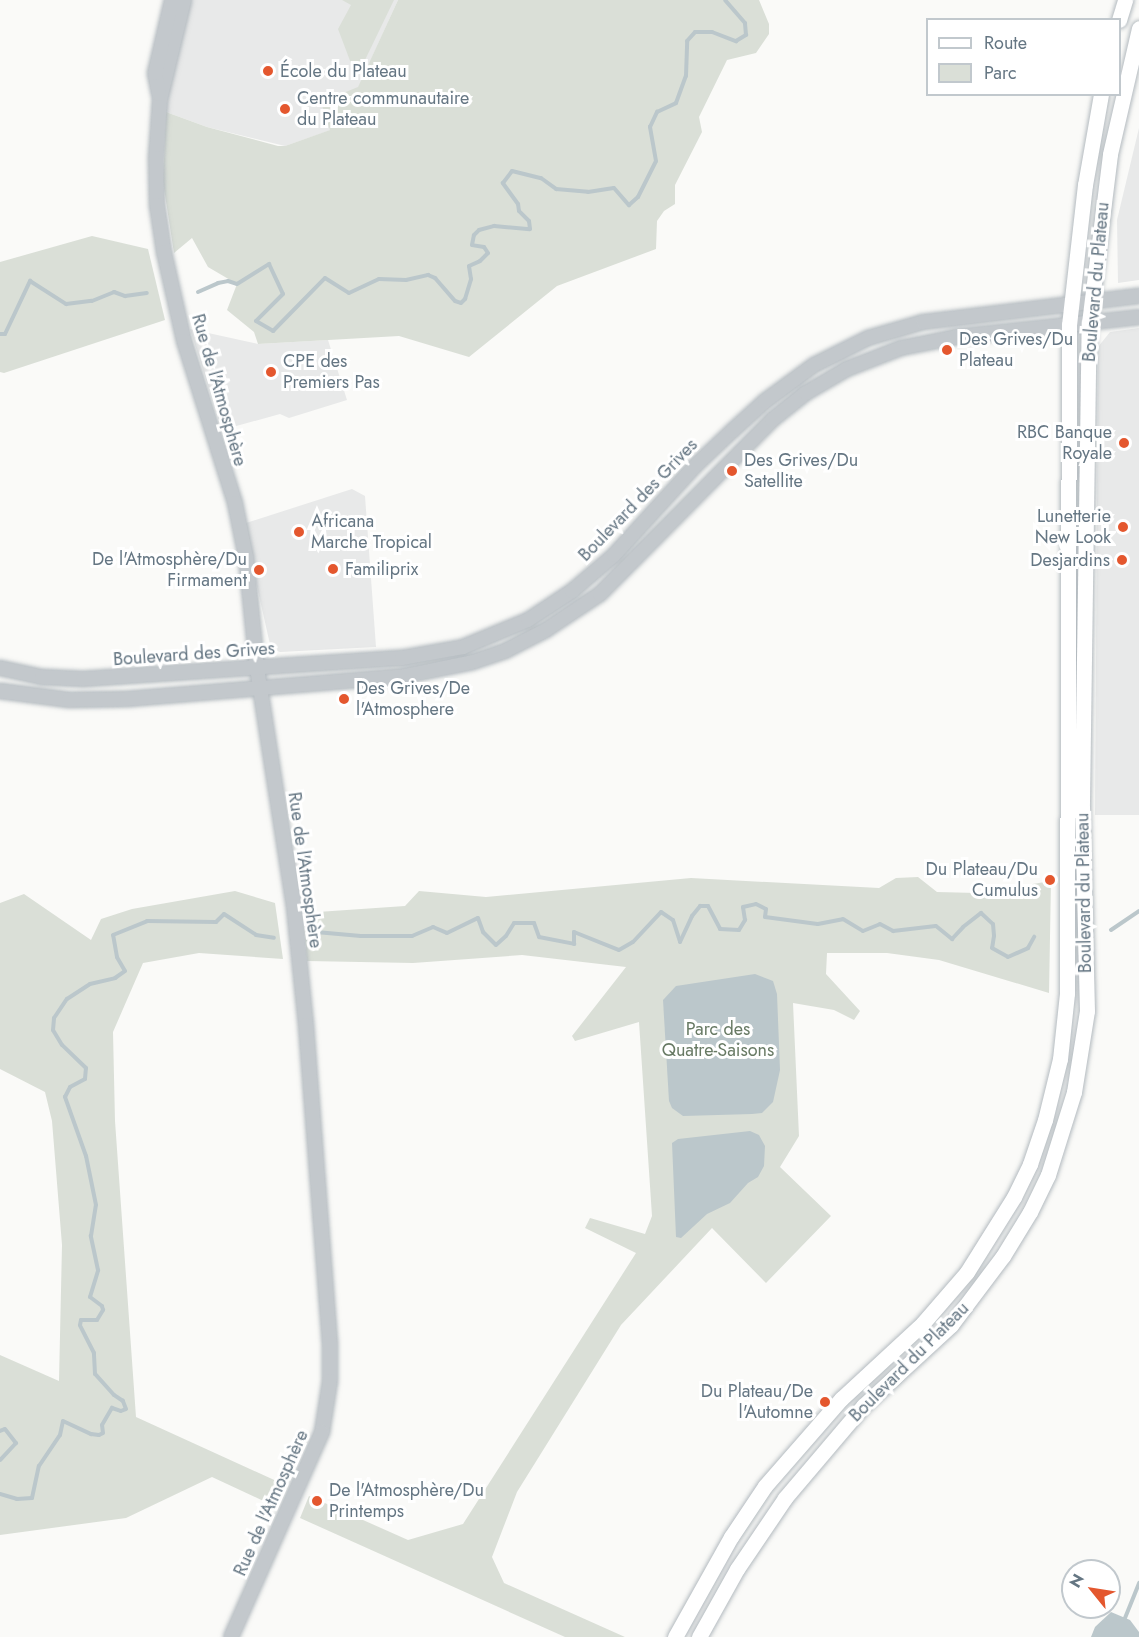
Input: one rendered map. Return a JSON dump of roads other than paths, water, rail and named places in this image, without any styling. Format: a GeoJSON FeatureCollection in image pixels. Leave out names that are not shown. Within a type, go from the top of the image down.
{"type":"FeatureCollection","features":[{"type":"Feature","properties":{"kind":"main road"},"geometry":{"type":"LineString","coordinates":[[1120,18],[1125,0]]}},
{"type":"Feature","properties":{"kind":"main road","name":"Boulevard du Plateau"},"geometry":{"type":"LineString","coordinates":[[699,1637],[756,1540],[785,1498],[863,1406],[951,1325],[1003,1256],[1030,1212],[1048,1175],[1080,1068],[1087,1011],[1082,802],[1090,302],[1110,154],[1139,28]]}},
{"type":"Feature","properties":{"kind":"main road","name":"Boulevard du Plateau"},"geometry":{"type":"LineString","coordinates":[[675,1637],[715,1563],[747,1511],[820,1422],[940,1305],[985,1244],[1030,1164],[1060,1059],[1066,993],[1069,325],[1086,176],[1101,96]]}},
{"type":"Feature","properties":{"kind":"main road"},"geometry":{"type":"LineString","coordinates":[[820,1422],[835,1437]]}},
{"type":"Feature","properties":{"kind":"street","name":"Rue de l'Atmosphère"},"geometry":{"type":"LineString","coordinates":[[160,100],[155,73],[172,0]]}},
{"type":"Feature","properties":{"kind":"street","name":"Rue de l'Atmosphère"},"geometry":{"type":"LineString","coordinates":[[184,0],[160,100],[156,183],[164,252],[184,341],[235,503],[246,557],[257,668],[294,907],[306,1025],[330,1343],[330,1381],[322,1432],[231,1637]]}},
{"type":"Feature","properties":{"kind":"street","name":"Boulevard des Grives"},"geometry":{"type":"LineString","coordinates":[[0,668],[42,677],[74,679],[402,658],[462,646],[504,631],[547,609],[614,555],[694,467],[732,431],[765,401],[814,365],[868,338],[904,326],[986,312],[1139,296]]}},
{"type":"Feature","properties":{"kind":"street","name":"Boulevard des Grives"},"geometry":{"type":"LineString","coordinates":[[0,691],[40,698],[89,700],[404,676],[455,667],[507,650],[558,623],[616,580],[780,413],[825,382],[865,361],[901,348],[971,334],[1139,317]]}},
{"type":"Feature","properties":{"kind":"street"},"geometry":{"type":"LineString","coordinates":[[547,609],[558,623]]}},
{"type":"Feature","properties":{"kind":"street"},"geometry":{"type":"LineString","coordinates":[[402,658],[404,676]]}},
{"type":"Feature","properties":{"kind":"waterway"},"geometry":{"type":"LineString","coordinates":[[198,292],[218,283],[228,281],[237,284],[269,264],[283,294],[256,321],[273,331],[325,278],[349,293],[379,279],[406,280],[428,275],[435,278],[455,301],[461,303],[465,299],[471,279],[469,266],[480,261],[488,253],[484,247],[472,245],[474,235],[479,230],[494,226],[530,229],[529,221],[519,211],[518,204],[503,183],[512,171],[541,178],[556,189],[588,192],[614,188],[629,205],[638,197],[656,161],[650,127],[657,112],[676,103],[686,76],[687,41],[695,32],[712,32],[736,41],[746,35],[745,23],[725,0]]}},
{"type":"Feature","properties":{"kind":"waterway"},"geometry":{"type":"LineString","coordinates":[[0,334],[5,334],[30,281],[66,304],[92,301],[114,292],[125,296],[147,293]]}},
{"type":"Feature","properties":{"kind":"waterway"},"geometry":{"type":"LineString","coordinates":[[316,932],[361,936],[412,936],[433,927],[447,933],[478,918],[483,932],[496,945],[506,936],[514,923],[534,923],[539,937],[574,944],[574,932],[619,950],[633,942],[661,912],[673,920],[680,942],[692,916],[700,906],[708,906],[720,929],[739,930],[745,920],[743,907],[756,904],[766,909],[765,917],[818,924],[843,919],[863,931],[880,924],[893,931],[936,926],[952,939],[981,913],[993,924],[992,948],[1008,957],[1028,948],[1034,937]]}},
{"type":"Feature","properties":{"kind":"waterway"},"geometry":{"type":"LineString","coordinates":[[1111,930],[1139,911]]}},
{"type":"Feature","properties":{"kind":"waterway"},"geometry":{"type":"LineString","coordinates":[[0,1494],[17,1499],[32,1498],[39,1466],[60,1435],[63,1421],[91,1434],[99,1435],[103,1433],[102,1425],[112,1408],[121,1411],[126,1409],[123,1401],[114,1395],[95,1374],[94,1353],[80,1325],[81,1320],[97,1320],[103,1310],[102,1306],[90,1297],[98,1270],[91,1236],[96,1205],[86,1156],[65,1097],[70,1087],[85,1079],[86,1068],[62,1045],[53,1030],[54,1018],[67,999],[90,984],[115,978],[125,971],[117,957],[113,935],[147,921],[216,922],[224,914],[256,935],[274,938]]}},
{"type":"Feature","properties":{"kind":"waterway"},"geometry":{"type":"LineString","coordinates":[[0,1431],[5,1429],[16,1443],[0,1460]]}},
{"type":"Feature","properties":{"kind":"waterway"},"geometry":{"type":"LineString","coordinates":[[1125,1618],[1139,1583]]}},
{"type":"Feature","properties":{"kind":"place","name":"École du Plateau"},"geometry":{"type":"Point","coordinates":[268,71]}},
{"type":"Feature","properties":{"kind":"place","name":"Centre communautaire du Plateau"},"geometry":{"type":"Point","coordinates":[285,109]}},
{"type":"Feature","properties":{"kind":"place","name":"Des Grives/Du Plateau"},"geometry":{"type":"Point","coordinates":[947,350]}},
{"type":"Feature","properties":{"kind":"place","name":"CPE des Premiers Pas"},"geometry":{"type":"Point","coordinates":[271,372]}},
{"type":"Feature","properties":{"kind":"place","name":"RBC Banque Royale"},"geometry":{"type":"Point","coordinates":[1124,443]}},
{"type":"Feature","properties":{"kind":"place","name":"Des Grives/Du Satellite"},"geometry":{"type":"Point","coordinates":[732,471]}},
{"type":"Feature","properties":{"kind":"place","name":"Lunetterie New Look"},"geometry":{"type":"Point","coordinates":[1123,527]}},
{"type":"Feature","properties":{"kind":"place","name":"Africana Marche Tropical"},"geometry":{"type":"Point","coordinates":[299,532]}},
{"type":"Feature","properties":{"kind":"place","name":"Desjardins"},"geometry":{"type":"Point","coordinates":[1122,560]}},
{"type":"Feature","properties":{"kind":"place","name":"Familiprix"},"geometry":{"type":"Point","coordinates":[333,569]}},
{"type":"Feature","properties":{"kind":"place","name":"De l'Atmosphère/Du Firmament"},"geometry":{"type":"Point","coordinates":[259,570]}},
{"type":"Feature","properties":{"kind":"place","name":"Des Grives/De l'Atmosphere"},"geometry":{"type":"Point","coordinates":[344,699]}},
{"type":"Feature","properties":{"kind":"place","name":"Du Plateau/Du Cumulus"},"geometry":{"type":"Point","coordinates":[1050,880]}},
{"type":"Feature","properties":{"kind":"place","name":"Du Plateau/De l'Automne"},"geometry":{"type":"Point","coordinates":[825,1402]}},
{"type":"Feature","properties":{"kind":"place","name":"De l'Atmosphère/Du Printemps"},"geometry":{"type":"Point","coordinates":[317,1501]}},
{"type":"Feature","properties":{"kind":"park label","name":"Parc des Quatre-Saisons"},"geometry":{"type":"Point","coordinates":[718,1040]}}]}
